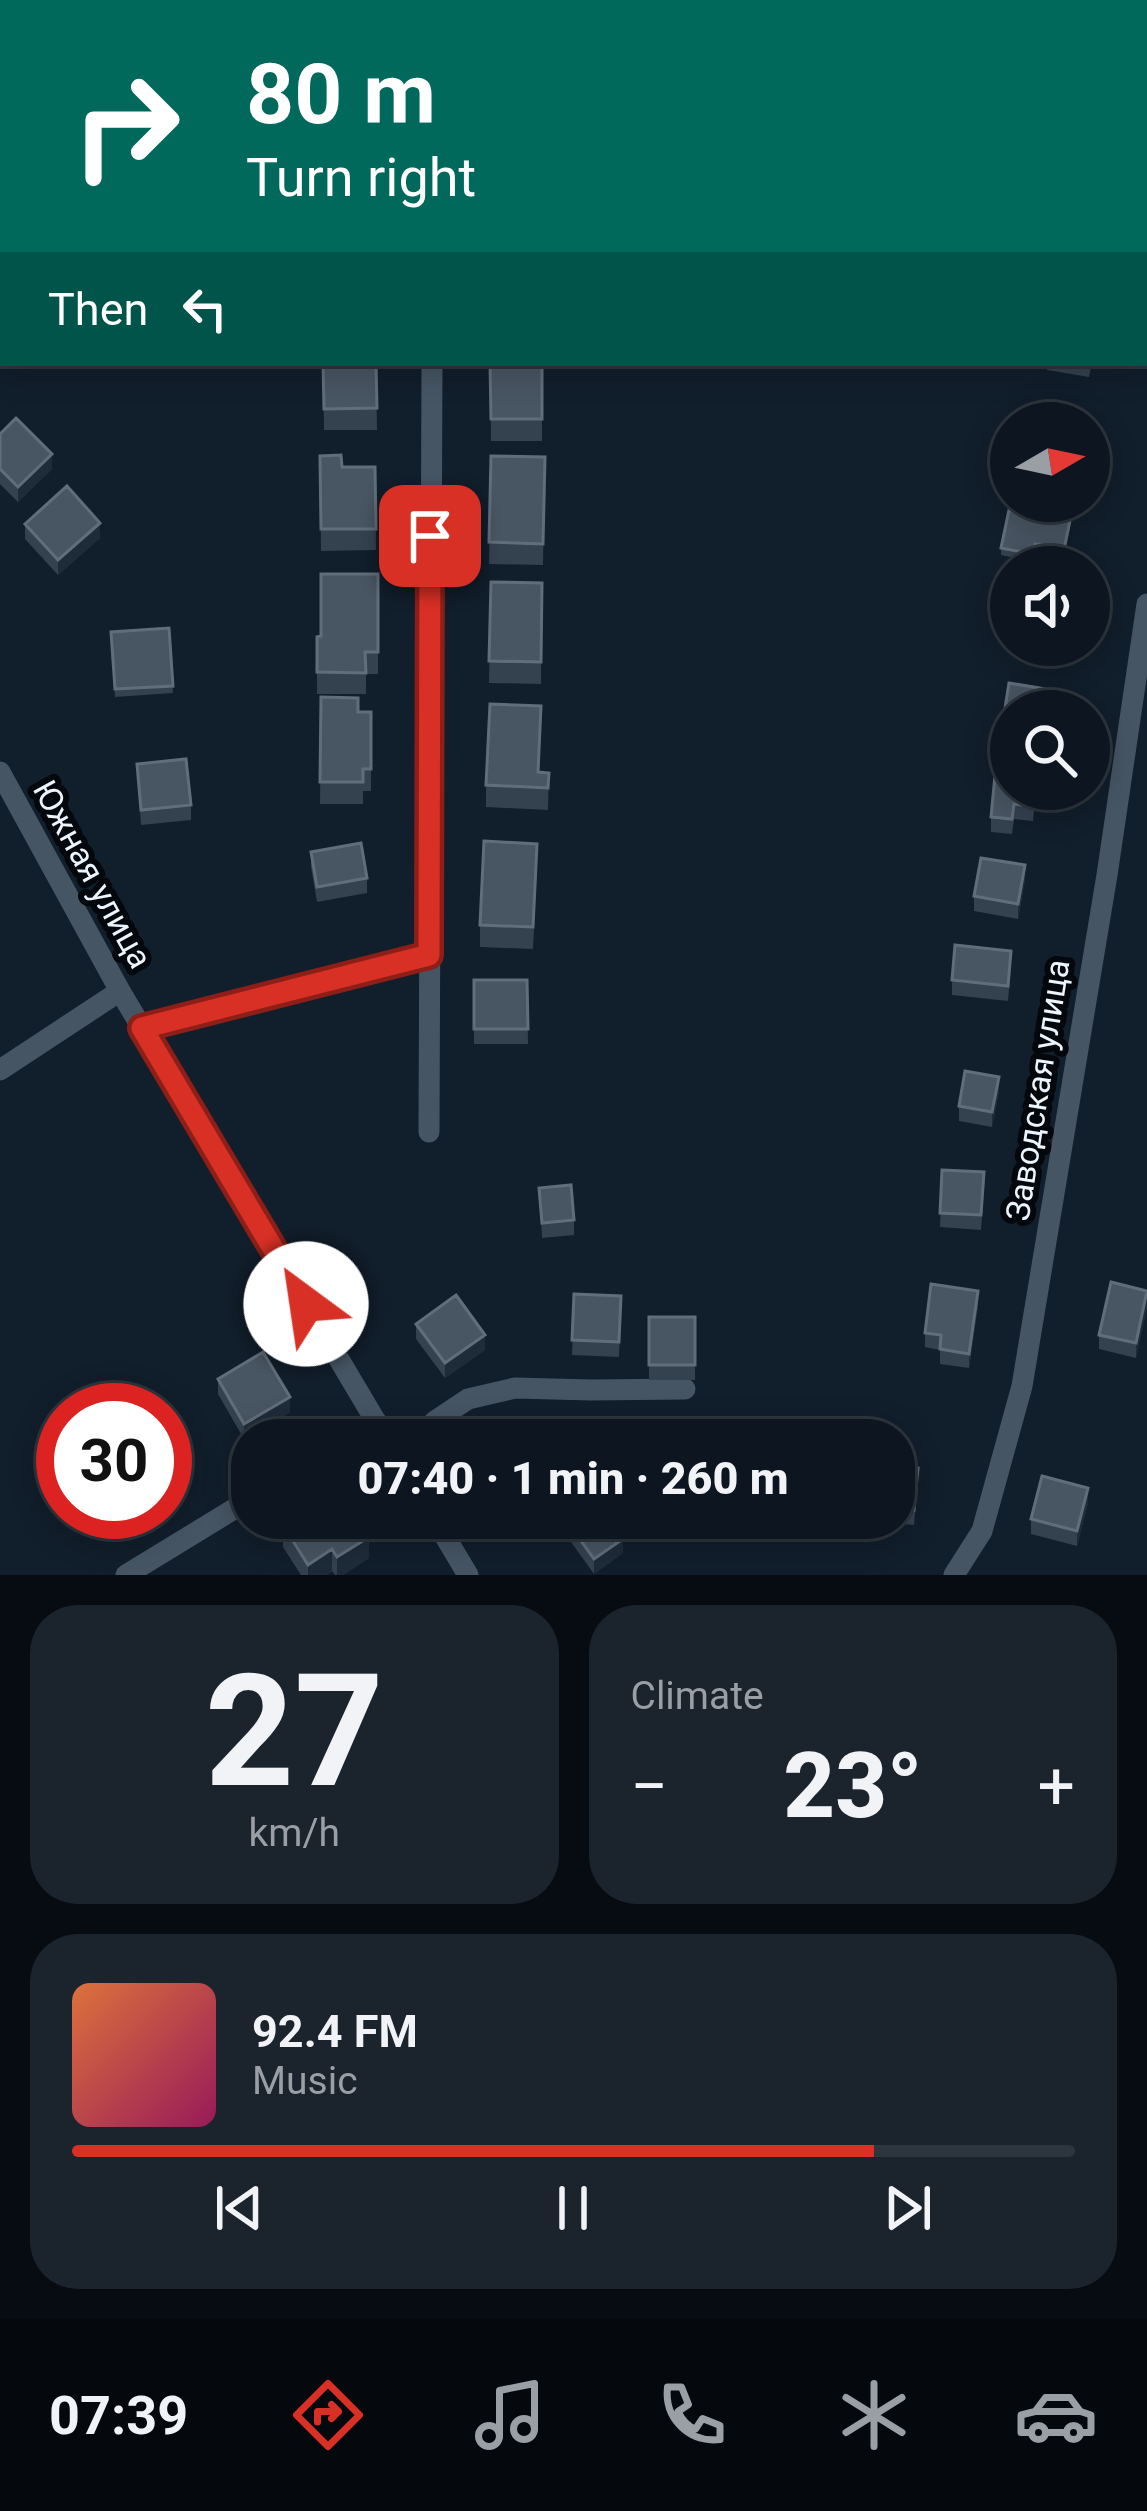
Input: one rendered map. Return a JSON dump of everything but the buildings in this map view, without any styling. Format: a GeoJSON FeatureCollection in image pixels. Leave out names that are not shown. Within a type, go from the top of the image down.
{"type":"FeatureCollection","features":[{"type":"Feature","properties":{"kind":"street"},"geometry":{"type":"LineString","coordinates":[[429,1132],[433,366]]}},
{"type":"Feature","properties":{"kind":"street","name":"Заводская улица"},"geometry":{"type":"LineString","coordinates":[[954,1575],[982,1531],[1022,1386],[1147,604]]}},
{"type":"Feature","properties":{"kind":"street","name":"Южная улица"},"geometry":{"type":"LineString","coordinates":[[0,772],[120,991],[375,1419]]}},
{"type":"Feature","properties":{"kind":"street"},"geometry":{"type":"LineString","coordinates":[[142,1028],[429,955]]}},
{"type":"Feature","properties":{"kind":"street"},"geometry":{"type":"LineString","coordinates":[[0,1070],[120,991]]}},
{"type":"Feature","properties":{"kind":"street"},"geometry":{"type":"LineString","coordinates":[[438,1419],[468,1399],[515,1388],[685,1389]]}},
{"type":"Feature","properties":{"kind":"street"},"geometry":{"type":"LineString","coordinates":[[126,1575],[231,1511]]}},
{"type":"Feature","properties":{"kind":"street"},"geometry":{"type":"LineString","coordinates":[[447,1539],[468,1575]]}},
{"type":"Feature","properties":{"kind":"route"},"geometry":{"type":"LineString","coordinates":[[306,1304],[142,1028],[429,955],[430,536]]}}]}
